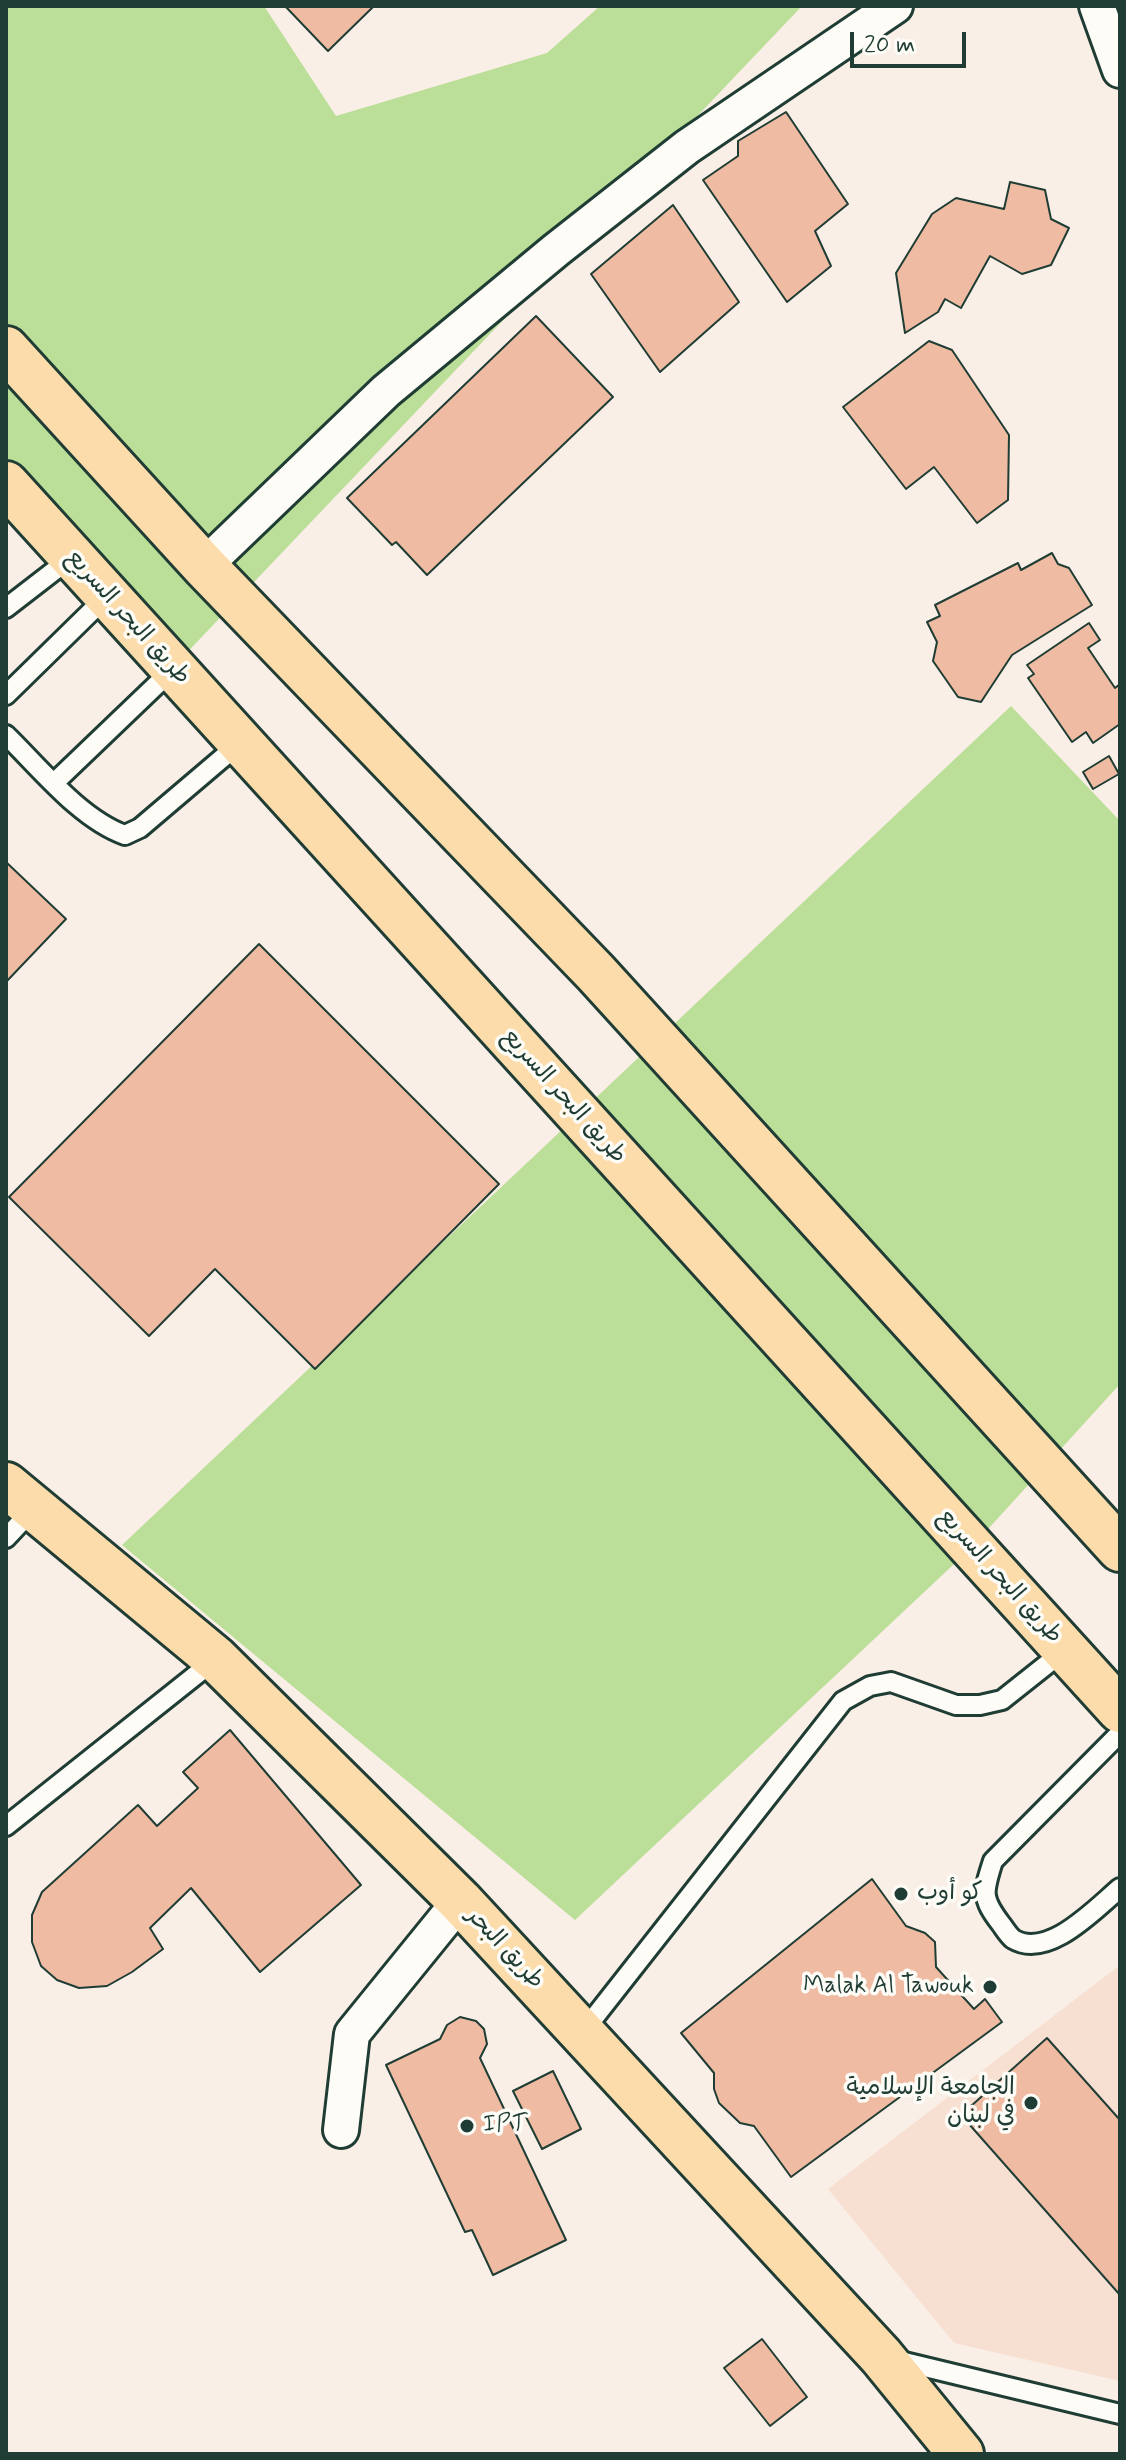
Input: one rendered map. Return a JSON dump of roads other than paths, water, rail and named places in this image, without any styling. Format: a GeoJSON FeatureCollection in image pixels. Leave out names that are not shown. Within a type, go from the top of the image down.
{"type":"FeatureCollection","features":[{"type":"Feature","properties":{"kind":"highway"},"geometry":{"type":"LineString","coordinates":[[6,349],[204,566],[596,973],[1120,1549]]}},
{"type":"Feature","properties":{"kind":"highway","name":"طريق البحر السريع"},"geometry":{"type":"LineString","coordinates":[[6,484],[1120,1710]]}},
{"type":"Feature","properties":{"kind":"highway","name":"طريق البحر"},"geometry":{"type":"LineString","coordinates":[[16,1510],[216,1659],[460,1901],[881,2356],[961,2454]]}},
{"type":"Feature","properties":{"kind":"street"},"geometry":{"type":"LineString","coordinates":[[204,566],[386,391],[556,250],[687,147],[895,6]]}},
{"type":"Feature","properties":{"kind":"street"},"geometry":{"type":"LineString","coordinates":[[1097,6],[1120,70]]}},
{"type":"Feature","properties":{"kind":"street"},"geometry":{"type":"LineString","coordinates":[[341,2130],[352,2034],[460,1901]]}},
{"type":"Feature","properties":{"kind":"lane"},"geometry":{"type":"LineString","coordinates":[[6,608],[72,557]]}},
{"type":"Feature","properties":{"kind":"lane"},"geometry":{"type":"LineString","coordinates":[[6,695],[107,596]]}},
{"type":"Feature","properties":{"kind":"lane"},"geometry":{"type":"LineString","coordinates":[[55,782],[173,669]]}},
{"type":"Feature","properties":{"kind":"lane"},"geometry":{"type":"LineString","coordinates":[[6,735],[87,814],[106,828],[125,835],[140,828],[240,743]]}},
{"type":"Feature","properties":{"kind":"lane"},"geometry":{"type":"LineString","coordinates":[[582,2033],[843,1701],[870,1686],[891,1682],[956,1705],[980,1705],[1002,1700],[1065,1650]]}},
{"type":"Feature","properties":{"kind":"lane"},"geometry":{"type":"LineString","coordinates":[[6,1826],[216,1659]]}},
{"type":"Feature","properties":{"kind":"lane"},"geometry":{"type":"LineString","coordinates":[[1120,1733],[993,1861],[986,1883],[986,1905],[1012,1938],[1036,1944],[1059,1937],[1120,1888]]}},
{"type":"Feature","properties":{"kind":"lane"},"geometry":{"type":"LineString","coordinates":[[881,2356],[1120,2414]]}},
{"type":"Feature","properties":{"kind":"place","name":"كو أوب"},"geometry":{"type":"Point","coordinates":[901,1894]}},
{"type":"Feature","properties":{"kind":"place","name":"Malak Al Tawouk"},"geometry":{"type":"Point","coordinates":[990,1987]}},
{"type":"Feature","properties":{"kind":"place","name":"الجامعة الإسلامية في لبنان"},"geometry":{"type":"Point","coordinates":[1031,2103]}},
{"type":"Feature","properties":{"kind":"place","name":"IPT"},"geometry":{"type":"Point","coordinates":[467,2126]}}]}
